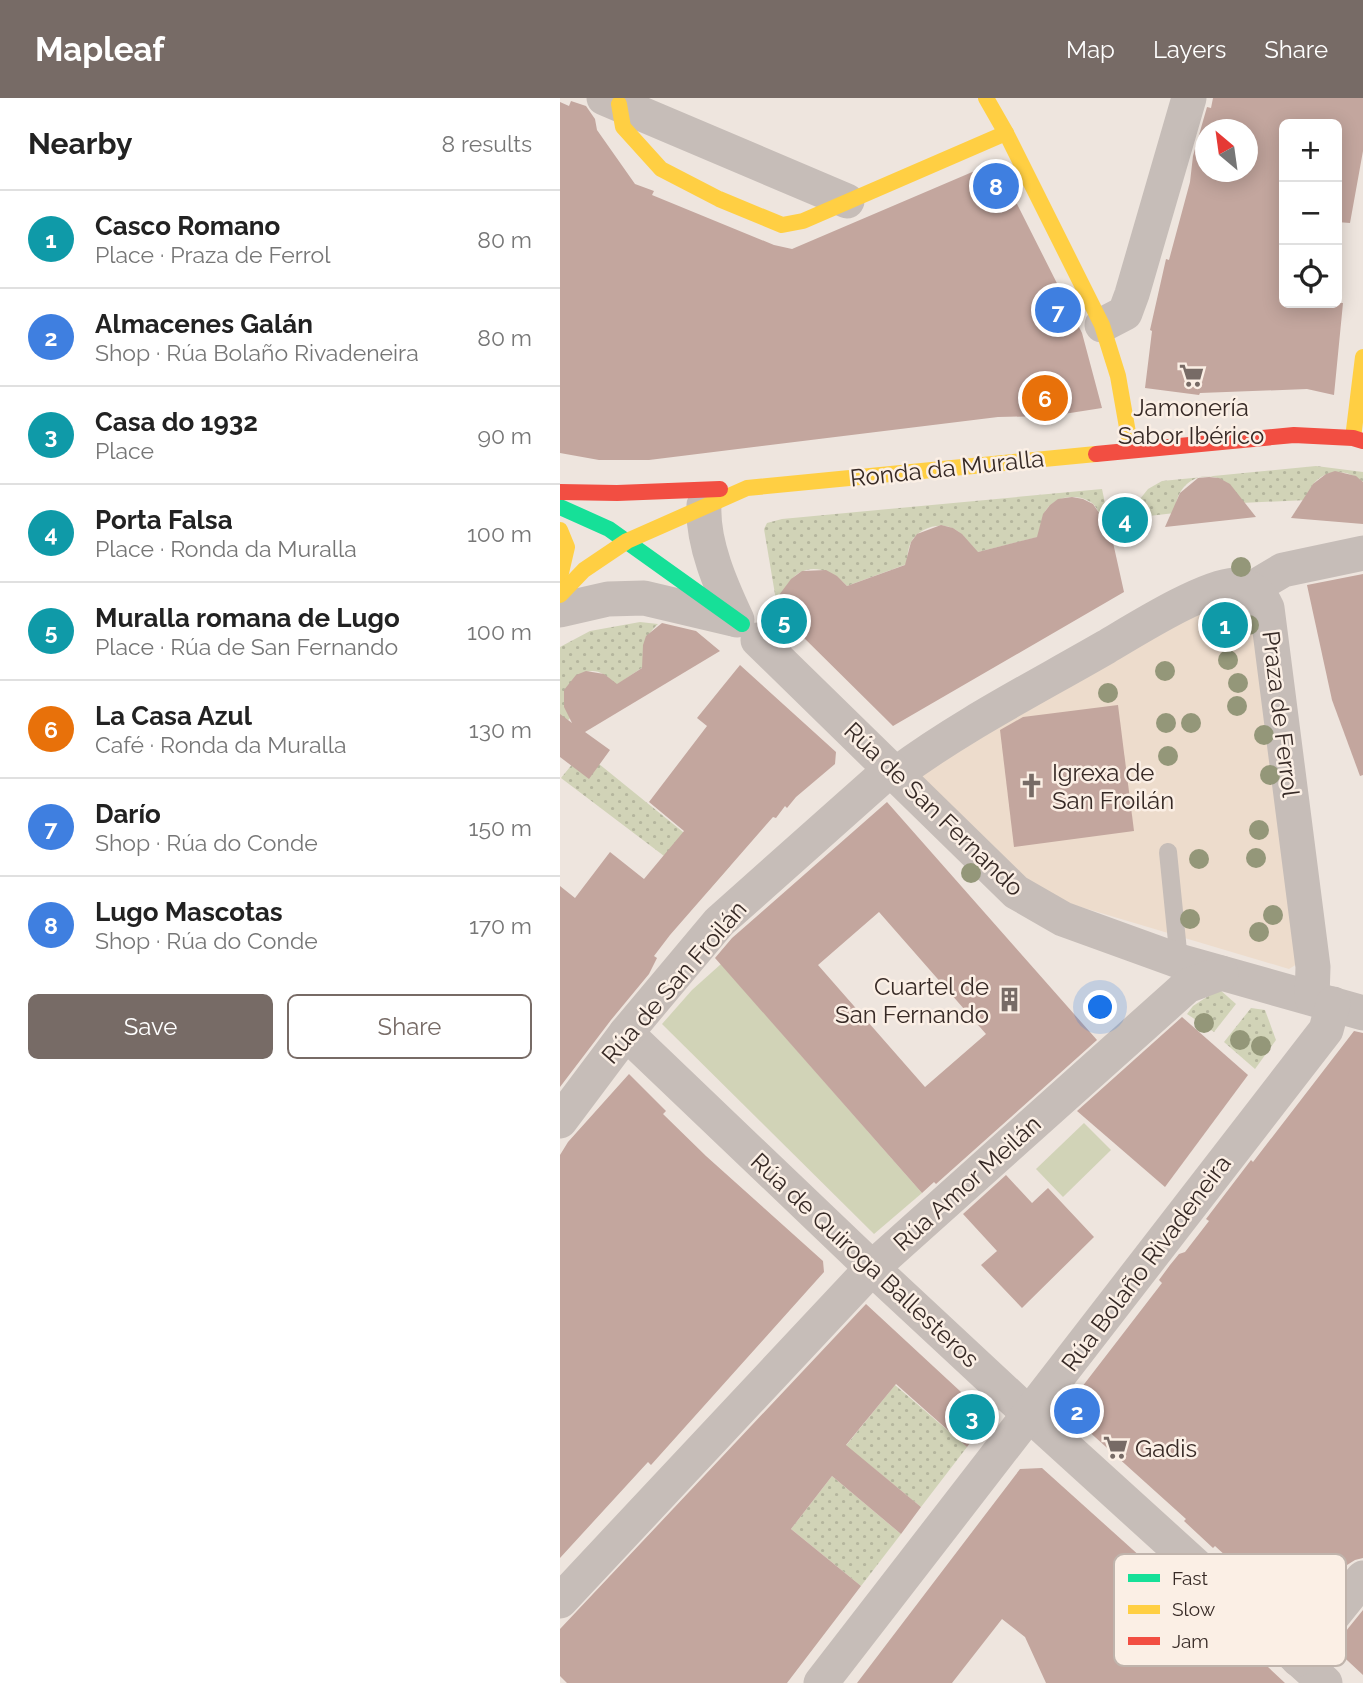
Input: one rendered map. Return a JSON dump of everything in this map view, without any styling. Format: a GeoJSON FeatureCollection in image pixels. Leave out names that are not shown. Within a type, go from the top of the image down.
{"type":"FeatureCollection","features":[{"type":"Feature","properties":{"kind":"street"},"geometry":{"type":"LineString","coordinates":[[986,98],[1102,325],[1118,376],[1131,450]]}},
{"type":"Feature","properties":{"kind":"street"},"geometry":{"type":"LineString","coordinates":[[1102,325],[1125,313],[1189,98]]}},
{"type":"Feature","properties":{"kind":"street"},"geometry":{"type":"LineString","coordinates":[[611,101],[623,127],[661,169],[719,199],[782,225],[803,221],[1006,133]]}},
{"type":"Feature","properties":{"kind":"street"},"geometry":{"type":"LineString","coordinates":[[611,101],[847,201]]}},
{"type":"Feature","properties":{"kind":"street"},"geometry":{"type":"LineString","coordinates":[[1358,439],[1363,357]]}},
{"type":"Feature","properties":{"kind":"street","name":"Ronda da Muralla"},"geometry":{"type":"LineString","coordinates":[[560,595],[584,570],[627,541],[747,488],[1294,435],[1358,439]]}},
{"type":"Feature","properties":{"kind":"street"},"geometry":{"type":"LineString","coordinates":[[560,492],[632,493],[747,488]]}},
{"type":"Feature","properties":{"kind":"street","name":"Rúa de San Fernando"},"geometry":{"type":"LineString","coordinates":[[704,505],[703,520],[715,562],[746,628]]}},
{"type":"Feature","properties":{"kind":"street","name":"Rúa de San Fernando"},"geometry":{"type":"LineString","coordinates":[[560,507],[609,529],[746,628],[1016,892],[1063,919],[1179,961],[1336,1005]]}},
{"type":"Feature","properties":{"kind":"street"},"geometry":{"type":"LineString","coordinates":[[560,530],[568,551],[560,577]]}},
{"type":"Feature","properties":{"kind":"street"},"geometry":{"type":"LineString","coordinates":[[893,771],[1150,621],[1223,587],[1237,585],[1251,589],[1283,570],[1363,553]]}},
{"type":"Feature","properties":{"kind":"street","name":"Praza de Ferrol"},"geometry":{"type":"LineString","coordinates":[[1251,589],[1262,598],[1267,608],[1313,967],[1336,1005]]}},
{"type":"Feature","properties":{"kind":"street"},"geometry":{"type":"LineString","coordinates":[[560,610],[608,599],[644,598],[746,628]]}},
{"type":"Feature","properties":{"kind":"street","name":"Rúa de San Froilán"},"geometry":{"type":"LineString","coordinates":[[560,1121],[626,1033],[719,922],[893,771]]}},
{"type":"Feature","properties":{"kind":"street","name":"Rúa Amor Meilán"},"geometry":{"type":"LineString","coordinates":[[560,1601],[872,1268],[1187,986],[1221,973]]}},
{"type":"Feature","properties":{"kind":"street","name":"Rúa Bolaño Rivadeneira"},"geometry":{"type":"LineString","coordinates":[[821,1683],[1325,1030],[1336,1005]]}},
{"type":"Feature","properties":{"kind":"street","name":"Rúa de Quiroga Ballesteros"},"geometry":{"type":"LineString","coordinates":[[626,1033],[872,1268],[1183,1554]]}},
{"type":"Feature","properties":{"kind":"street"},"geometry":{"type":"LineString","coordinates":[[1346,1599],[1363,1578]]}},
{"type":"Feature","properties":{"kind":"street","name":"Rúa de Quiroga Ballesteros"},"geometry":{"type":"LineString","coordinates":[[1306,1666],[1325,1683]]}},
{"type":"Feature","properties":{"kind":"lane"},"geometry":{"type":"LineString","coordinates":[[1168,852],[1179,961]]}},
{"type":"Feature","properties":{"kind":"green space"},"geometry":{"type":"Polygon","coordinates":[[[1316,466],[1363,472],[1363,482],[1346,473],[1329,473],[1315,482],[1307,500],[1241,503],[1234,490],[1224,481],[1207,477],[1316,466]]]}},
{"type":"Feature","properties":{"kind":"green space"},"geometry":{"type":"Polygon","coordinates":[[[1200,477],[1183,488],[1177,499],[1175,513],[1140,517],[1140,499],[1148,489],[1162,481],[1200,477]]]}},
{"type":"Feature","properties":{"kind":"green space"},"geometry":{"type":"Polygon","coordinates":[[[1102,489],[1109,522],[1103,523],[1092,503],[1080,498],[1065,498],[1047,508],[1042,519],[1042,536],[974,553],[963,536],[955,530],[935,526],[915,536],[908,552],[907,564],[847,586],[824,571],[803,571],[787,586],[778,612],[764,529],[767,523],[782,519],[1102,489]]]}},
{"type":"Feature","properties":{"kind":"green space"},"geometry":{"type":"Polygon","coordinates":[[[640,622],[658,624],[645,643],[646,665],[615,686],[606,676],[597,672],[588,671],[580,675],[570,692],[570,718],[560,730],[560,647],[590,631],[640,622]]]}},
{"type":"Feature","properties":{"kind":"green space"},"geometry":{"type":"Polygon","coordinates":[[[583,751],[683,832],[730,866],[709,890],[561,778],[583,751]]]}},
{"type":"Feature","properties":{"kind":"green space"},"geometry":{"type":"Polygon","coordinates":[[[721,964],[922,1193],[874,1234],[662,1024],[692,990],[721,964]]]}},
{"type":"Feature","properties":{"kind":"green space"},"geometry":{"type":"Polygon","coordinates":[[[1219,989],[1236,1004],[1214,1032],[1187,1014],[1193,1006],[1219,989]]]}},
{"type":"Feature","properties":{"kind":"green space"},"geometry":{"type":"Polygon","coordinates":[[[1251,1008],[1265,1010],[1276,1040],[1255,1069],[1224,1042],[1251,1008]]]}},
{"type":"Feature","properties":{"kind":"green space"},"geometry":{"type":"Polygon","coordinates":[[[1084,1123],[1111,1150],[1063,1197],[1036,1169],[1084,1123]]]}},
{"type":"Feature","properties":{"kind":"green space"},"geometry":{"type":"Polygon","coordinates":[[[895,1385],[967,1447],[921,1507],[866,1462],[836,1458],[895,1385]]]}},
{"type":"Feature","properties":{"kind":"green space"},"geometry":{"type":"Polygon","coordinates":[[[832,1476],[901,1534],[861,1586],[791,1529],[832,1476]]]}},
{"type":"Feature","properties":{"kind":"shaded area"},"geometry":{"type":"Polygon","coordinates":[[[1244,602],[1255,615],[1297,964],[1289,969],[1064,902],[1024,879],[924,786],[921,773],[1204,604],[1244,602]]]}},
{"type":"Feature","properties":{"kind":"building"},"geometry":{"type":"Polygon","coordinates":[[[1213,98],[1363,98],[1363,151],[1350,223],[1342,222],[1342,119],[1279,119],[1279,308],[1342,308],[1343,303],[1334,395],[1307,389],[1199,395],[1145,388],[1150,330],[1166,259],[1169,260],[1190,182],[1195,149],[1195,182],[1258,182],[1258,119],[1204,119],[1207,107],[1211,108],[1213,98]]]}},
{"type":"Feature","properties":{"kind":"building"},"geometry":{"type":"Polygon","coordinates":[[[571,101],[586,106],[595,119],[597,130],[635,184],[654,191],[652,195],[774,245],[792,249],[977,170],[993,172],[1008,193],[1011,192],[1082,333],[1102,408],[1051,416],[998,417],[649,460],[599,460],[560,453],[560,102],[569,106],[571,101]]]}},
{"type":"Feature","properties":{"kind":"building"},"geometry":{"type":"Polygon","coordinates":[[[1335,471],[1356,476],[1363,482],[1363,524],[1291,518],[1313,484],[1335,471]]]}},
{"type":"Feature","properties":{"kind":"building"},"geometry":{"type":"Polygon","coordinates":[[[1198,478],[1219,478],[1230,484],[1256,517],[1165,527],[1180,493],[1198,478]]]}},
{"type":"Feature","properties":{"kind":"building"},"geometry":{"type":"Polygon","coordinates":[[[1072,497],[1093,504],[1110,529],[1124,592],[893,726],[795,629],[780,633],[771,625],[776,618],[768,623],[763,621],[762,618],[791,579],[802,571],[826,570],[847,586],[905,565],[911,542],[917,534],[941,525],[962,534],[978,552],[1037,537],[1043,514],[1050,505],[1058,499],[1072,497]]]}},
{"type":"Feature","properties":{"kind":"building"},"geometry":{"type":"Polygon","coordinates":[[[1363,574],[1363,775],[1360,776],[1332,700],[1307,585],[1363,574]]]}},
{"type":"Feature","properties":{"kind":"building"},"geometry":{"type":"Polygon","coordinates":[[[662,623],[696,631],[720,651],[585,732],[610,750],[589,779],[560,757],[560,714],[572,723],[564,707],[564,690],[576,675],[586,671],[604,674],[617,684],[642,668],[646,636],[662,623]]]}},
{"type":"Feature","properties":{"kind":"building"},"geometry":{"type":"Polygon","coordinates":[[[740,665],[836,752],[835,764],[787,808],[785,806],[776,818],[773,817],[670,935],[654,956],[657,958],[649,974],[560,1087],[560,886],[575,898],[610,852],[644,879],[684,831],[649,802],[707,726],[697,718],[740,665]]]}},
{"type":"Feature","properties":{"kind":"building"},"geometry":{"type":"Polygon","coordinates":[[[1118,705],[1134,831],[1014,847],[1000,730],[1023,717],[1118,705]]]}},
{"type":"Feature","properties":{"kind":"building","name":"Cuartel de San Fernando"},"geometry":{"type":"Polygon","coordinates":[[[887,802],[1097,1040],[936,1184],[934,1182],[922,1193],[715,958],[732,938],[887,802]],[[879,912],[818,965],[925,1087],[986,1034],[879,912]]]}},
{"type":"Feature","properties":{"kind":"building"},"geometry":{"type":"Polygon","coordinates":[[[1182,1017],[1248,1075],[1165,1187],[1077,1111],[1182,1017]]]}},
{"type":"Feature","properties":{"kind":"building"},"geometry":{"type":"Polygon","coordinates":[[[1354,1031],[1363,1033],[1363,1558],[1346,1566],[1346,1554],[1224,1554],[1215,1546],[1213,1548],[1184,1521],[1186,1519],[1075,1419],[1075,1396],[1162,1283],[1159,1280],[1170,1265],[1179,1254],[1185,1252],[1209,1221],[1206,1219],[1251,1160],[1253,1162],[1354,1031]]]}},
{"type":"Feature","properties":{"kind":"building"},"geometry":{"type":"Polygon","coordinates":[[[629,1074],[666,1111],[663,1114],[706,1156],[823,1261],[824,1272],[651,1465],[648,1462],[560,1558],[560,1155],[568,1142],[629,1074]]]}},
{"type":"Feature","properties":{"kind":"building"},"geometry":{"type":"Polygon","coordinates":[[[1006,1175],[1032,1203],[1048,1188],[1094,1237],[1022,1308],[981,1265],[997,1251],[963,1214],[1006,1175]]]}},
{"type":"Feature","properties":{"kind":"building"},"geometry":{"type":"Polygon","coordinates":[[[866,1304],[974,1404],[976,1410],[991,1406],[995,1410],[967,1447],[896,1384],[846,1445],[921,1507],[901,1534],[832,1476],[791,1529],[861,1586],[787,1683],[567,1683],[560,1676],[560,1629],[866,1304]]]}},
{"type":"Feature","properties":{"kind":"building"},"geometry":{"type":"Polygon","coordinates":[[[1042,1468],[1138,1554],[1114,1554],[1114,1666],[1267,1666],[1285,1683],[1046,1683],[1025,1637],[1002,1619],[952,1683],[857,1683],[1020,1469],[1042,1468]]]}},
{"type":"Feature","properties":{"kind":"building"},"geometry":{"type":"Polygon","coordinates":[[[1363,1610],[1363,1675],[1346,1659],[1346,1631],[1363,1610]]]}},
{"type":"Feature","properties":{"kind":"traffic: fast"},"geometry":{"type":"LineString","coordinates":[[560,507],[609,529],[742,624]]}},
{"type":"Feature","properties":{"kind":"traffic: slow"},"geometry":{"type":"LineString","coordinates":[[986,98],[1102,325],[1118,376],[1131,450]]}},
{"type":"Feature","properties":{"kind":"traffic: slow"},"geometry":{"type":"LineString","coordinates":[[619,104],[623,127],[661,169],[719,199],[782,225],[803,221],[1006,133]]}},
{"type":"Feature","properties":{"kind":"traffic: slow"},"geometry":{"type":"LineString","coordinates":[[1353,438],[1363,357]]}},
{"type":"Feature","properties":{"kind":"traffic: slow"},"geometry":{"type":"LineString","coordinates":[[560,595],[584,570],[627,541],[747,488],[1096,454]]}},
{"type":"Feature","properties":{"kind":"traffic: slow"},"geometry":{"type":"LineString","coordinates":[[560,530],[567,547],[560,577]]}},
{"type":"Feature","properties":{"kind":"traffic: jam"},"geometry":{"type":"LineString","coordinates":[[1096,454],[1294,435],[1353,438],[1363,441]]}},
{"type":"Feature","properties":{"kind":"traffic: jam"},"geometry":{"type":"LineString","coordinates":[[560,492],[720,489]]}},
{"type":"Feature","properties":{"kind":"place","name":"Lugo Mascotas"},"geometry":{"type":"Point","coordinates":[996,186]}},
{"type":"Feature","properties":{"kind":"place","name":"Darío"},"geometry":{"type":"Point","coordinates":[1058,310]}},
{"type":"Feature","properties":{"kind":"place","name":"Jamonería Sabor Ibérico"},"geometry":{"type":"Point","coordinates":[1191,376]}},
{"type":"Feature","properties":{"kind":"place","name":"La Casa Azul"},"geometry":{"type":"Point","coordinates":[1045,398]}},
{"type":"Feature","properties":{"kind":"place","name":"Porta Falsa"},"geometry":{"type":"Point","coordinates":[1125,520]}},
{"type":"Feature","properties":{"kind":"place","name":"Muralla romana de Lugo"},"geometry":{"type":"Point","coordinates":[784,621]}},
{"type":"Feature","properties":{"kind":"place","name":"Casco Romano"},"geometry":{"type":"Point","coordinates":[1225,625]}},
{"type":"Feature","properties":{"kind":"place","name":"Igrexa de San Froilán"},"geometry":{"type":"Point","coordinates":[1032,786]}},
{"type":"Feature","properties":{"kind":"place","name":"Cuartel de San Fernando"},"geometry":{"type":"Point","coordinates":[1009,1000]}},
{"type":"Feature","properties":{"kind":"place","name":"Almacenes Galán"},"geometry":{"type":"Point","coordinates":[1077,1411]}},
{"type":"Feature","properties":{"kind":"place","name":"Casa do 1932"},"geometry":{"type":"Point","coordinates":[972,1417]}},
{"type":"Feature","properties":{"kind":"place","name":"Gadis"},"geometry":{"type":"Point","coordinates":[1115,1448]}}]}
